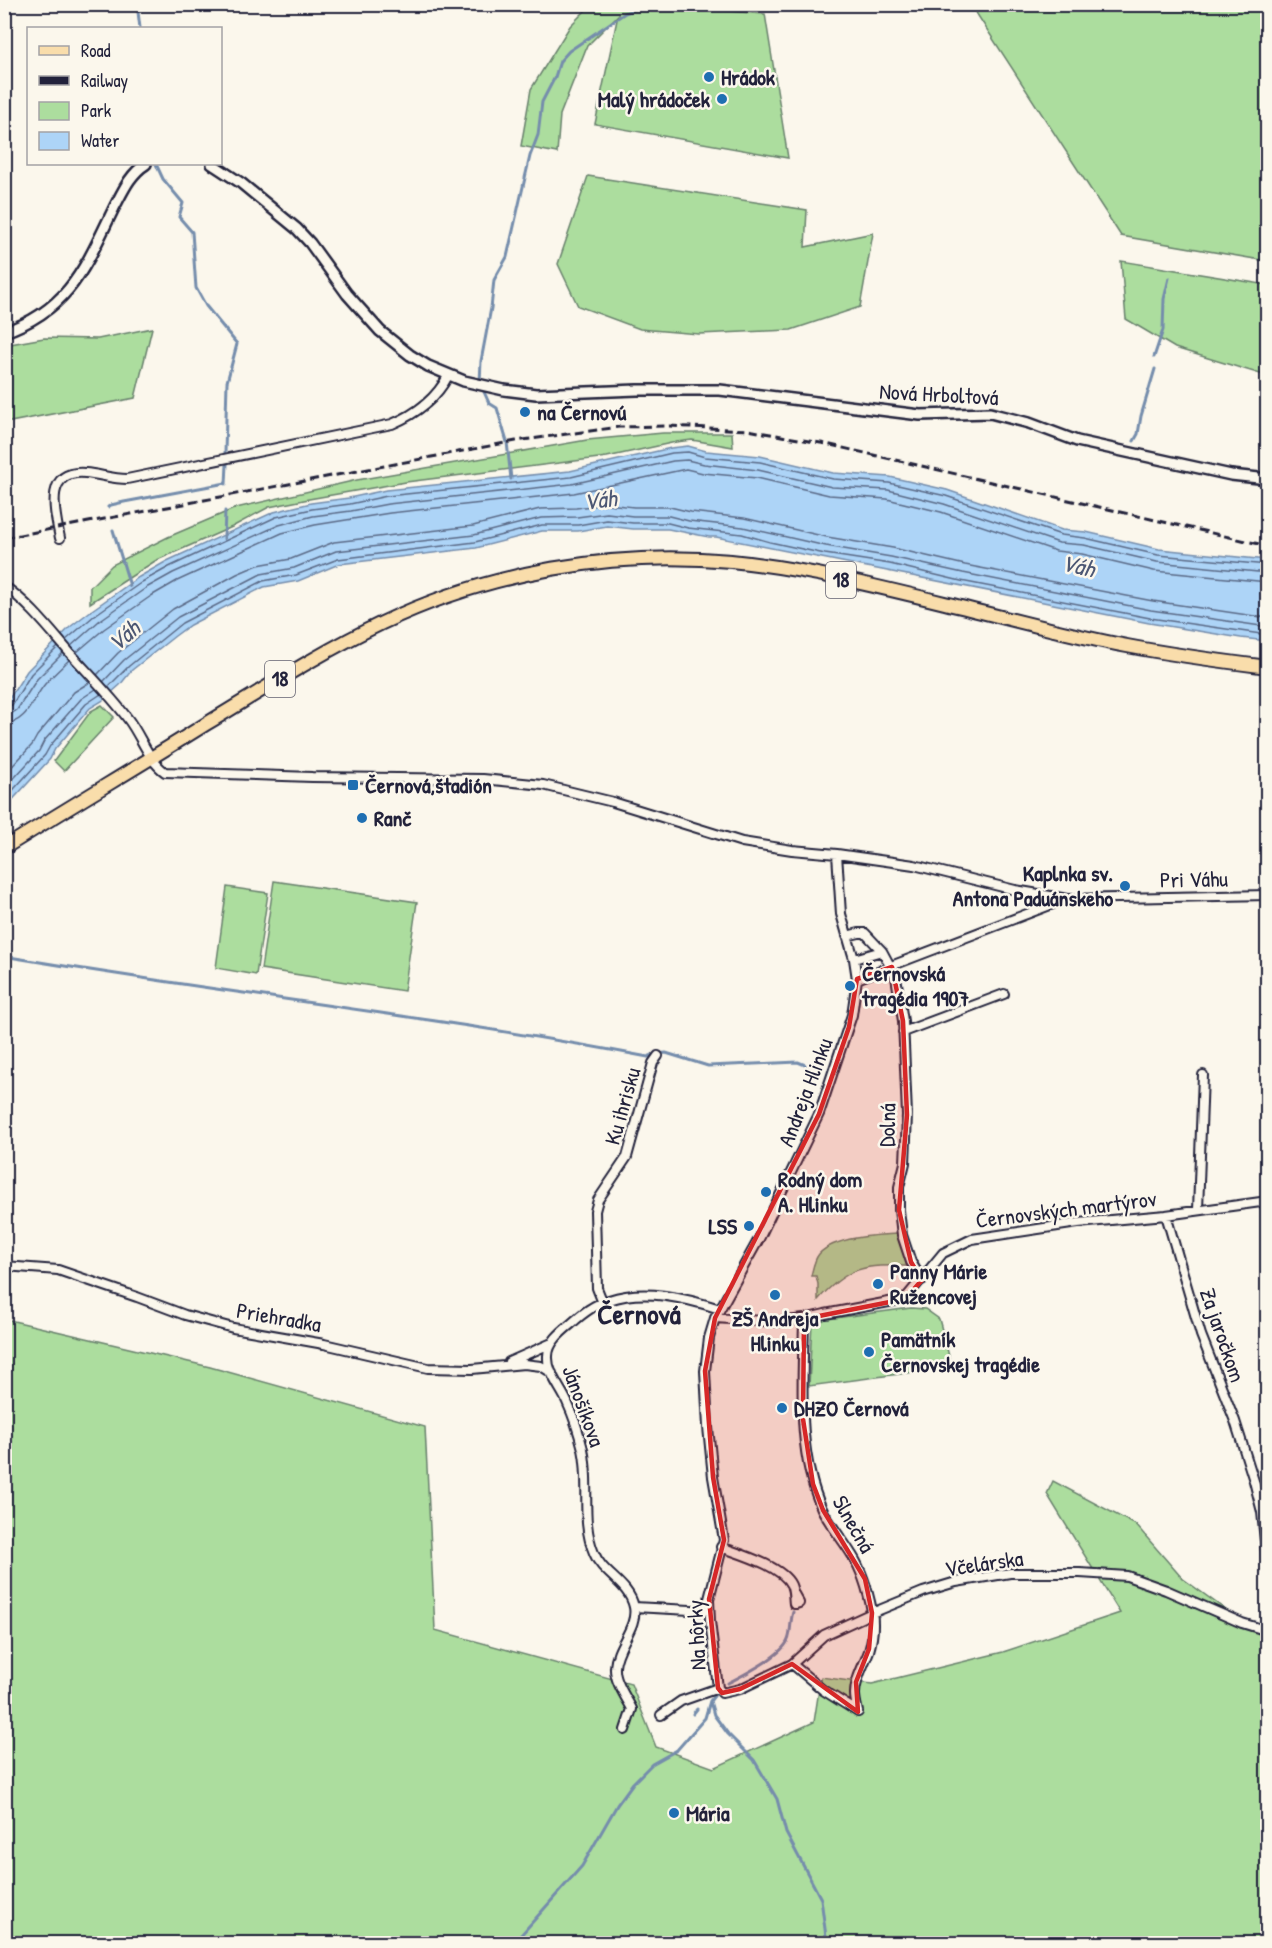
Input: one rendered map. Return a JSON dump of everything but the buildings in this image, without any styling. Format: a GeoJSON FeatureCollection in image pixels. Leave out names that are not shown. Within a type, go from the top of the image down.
{"type":"FeatureCollection","features":[{"type":"Feature","properties":{"kind":"main road","name":"18"},"geometry":{"type":"LineString","coordinates":[[4,848],[309,662],[384,621],[442,598],[501,580],[538,571],[604,561],[658,558],[711,560],[788,569],[886,589],[1125,646],[1268,667]]}},
{"type":"Feature","properties":{"kind":"street"},"geometry":{"type":"LineString","coordinates":[[4,332],[42,315],[74,285],[128,181],[145,165]]}},
{"type":"Feature","properties":{"kind":"street","name":"Nová Hrboltová"},"geometry":{"type":"LineString","coordinates":[[214,165],[241,183],[297,228],[346,294],[380,331],[410,355],[447,376],[482,386],[536,394],[637,390],[720,390],[920,415],[990,413],[1029,423],[1077,441],[1231,476],[1268,479]]}},
{"type":"Feature","properties":{"kind":"street"},"geometry":{"type":"LineString","coordinates":[[60,538],[54,499],[55,489],[60,481],[68,476],[84,473],[106,478],[127,479],[392,424],[426,405],[447,376]]}},
{"type":"Feature","properties":{"kind":"street"},"geometry":{"type":"LineString","coordinates":[[4,586],[19,598],[51,632],[128,718],[152,758]]}},
{"type":"Feature","properties":{"kind":"street","name":"Pri Váhu"},"geometry":{"type":"LineString","coordinates":[[152,758],[157,766],[172,773],[483,779],[543,785],[613,801],[742,842],[914,864],[1015,890],[1068,899],[1268,896]]}},
{"type":"Feature","properties":{"kind":"street","name":"Andreja Hlinku"},"geometry":{"type":"LineString","coordinates":[[722,1544],[713,1477],[705,1371],[709,1338],[715,1318],[760,1237],[819,1114],[849,1027],[855,1002],[857,979],[854,959],[841,914],[837,854]]}},
{"type":"Feature","properties":{"kind":"street"},"geometry":{"type":"LineString","coordinates":[[857,979],[1068,899]]}},
{"type":"Feature","properties":{"kind":"street","name":"Dolná"},"geometry":{"type":"LineString","coordinates":[[847,936],[865,933],[882,951],[896,976],[903,1032],[907,1115],[905,1163],[898,1188],[899,1210],[902,1236],[910,1262],[922,1280]]}},
{"type":"Feature","properties":{"kind":"street"},"geometry":{"type":"LineString","coordinates":[[854,959],[882,951]]}},
{"type":"Feature","properties":{"kind":"street"},"geometry":{"type":"LineString","coordinates":[[903,1032],[1004,994]]}},
{"type":"Feature","properties":{"kind":"street","name":"Ku ihrisku"},"geometry":{"type":"LineString","coordinates":[[603,1303],[597,1288],[595,1211],[598,1200],[627,1157],[653,1063],[658,1056]]}},
{"type":"Feature","properties":{"kind":"street"},"geometry":{"type":"LineString","coordinates":[[1198,1210],[1203,1075]]}},
{"type":"Feature","properties":{"kind":"street","name":"Černovských martýrov"},"geometry":{"type":"LineString","coordinates":[[715,1318],[777,1322],[804,1319],[904,1299],[943,1253],[972,1239],[1078,1223],[1166,1215],[1268,1201]]}},
{"type":"Feature","properties":{"kind":"street","name":"Za jaročkom"},"geometry":{"type":"LineString","coordinates":[[1166,1215],[1200,1335],[1235,1422],[1254,1481],[1262,1512],[1268,1571]]}},
{"type":"Feature","properties":{"kind":"street","name":"Priehradka"},"geometry":{"type":"LineString","coordinates":[[4,1266],[58,1270],[185,1315],[233,1328],[324,1344],[428,1368],[472,1369],[524,1364],[541,1366],[552,1373]]}},
{"type":"Feature","properties":{"kind":"street","name":"Jánošíkova"},"geometry":{"type":"LineString","coordinates":[[634,1607],[625,1587],[595,1555],[588,1536],[586,1516],[588,1474],[583,1449],[567,1400],[552,1373],[548,1357],[552,1343],[585,1312],[609,1300],[657,1295],[696,1301],[720,1309]]}},
{"type":"Feature","properties":{"kind":"street","name":"Slnečná"},"geometry":{"type":"LineString","coordinates":[[792,1664],[823,1690],[858,1712],[855,1695],[856,1682],[870,1649],[873,1634],[872,1613],[865,1579],[823,1510],[813,1485],[803,1419],[804,1319]]}},
{"type":"Feature","properties":{"kind":"street"},"geometry":{"type":"LineString","coordinates":[[499,1365],[523,1357],[552,1343]]}},
{"type":"Feature","properties":{"kind":"street"},"geometry":{"type":"LineString","coordinates":[[722,1544],[782,1575],[790,1583],[794,1594]]}},
{"type":"Feature","properties":{"kind":"street","name":"Na hôrky"},"geometry":{"type":"LineString","coordinates":[[720,1691],[709,1599],[722,1544]]}},
{"type":"Feature","properties":{"kind":"street","name":"Včelárska"},"geometry":{"type":"LineString","coordinates":[[661,1715],[681,1701],[720,1691],[740,1689],[792,1664],[824,1635],[923,1592],[956,1582],[1010,1573],[1080,1572],[1127,1576],[1242,1623],[1268,1631]]}},
{"type":"Feature","properties":{"kind":"street"},"geometry":{"type":"LineString","coordinates":[[625,1730],[632,1709],[618,1680],[615,1668],[619,1650],[632,1621],[634,1607],[709,1611]]}},
{"type":"Feature","properties":{"kind":"highlighted area"},"geometry":{"type":"Polygon","coordinates":[[[892,967],[903,1021],[907,1115],[899,1210],[911,1262],[922,1280],[905,1299],[804,1319],[803,1419],[813,1484],[823,1510],[865,1579],[872,1613],[869,1649],[856,1682],[858,1712],[792,1664],[740,1689],[722,1693],[718,1688],[709,1599],[724,1540],[713,1477],[705,1371],[715,1318],[819,1114],[849,1027],[857,979],[892,967]]]}},
{"type":"Feature","properties":{"kind":"green space"},"geometry":{"type":"Polygon","coordinates":[[[592,4],[652,5],[765,14],[788,158],[595,124],[618,15],[587,46],[560,115],[557,153],[521,146],[531,89],[570,26],[592,4]]]}},
{"type":"Feature","properties":{"kind":"green space"},"geometry":{"type":"Polygon","coordinates":[[[971,5],[1267,5],[1267,261],[1121,236],[971,5]]]}},
{"type":"Feature","properties":{"kind":"green space"},"geometry":{"type":"Polygon","coordinates":[[[588,176],[807,210],[805,247],[873,233],[860,307],[791,330],[699,334],[640,329],[578,306],[558,264],[588,176]]]}},
{"type":"Feature","properties":{"kind":"green space"},"geometry":{"type":"Polygon","coordinates":[[[1121,261],[1267,285],[1267,376],[1175,348],[1126,319],[1121,261]]]}},
{"type":"Feature","properties":{"kind":"green space"},"geometry":{"type":"Polygon","coordinates":[[[152,328],[135,398],[5,423],[5,345],[44,338],[98,339],[152,328]]]}},
{"type":"Feature","properties":{"kind":"green space"},"geometry":{"type":"Polygon","coordinates":[[[663,433],[732,433],[733,447],[692,440],[676,442],[607,457],[406,482],[269,507],[232,527],[155,561],[90,603],[90,587],[112,565],[168,537],[236,508],[357,480],[587,440],[663,433]]]}},
{"type":"Feature","properties":{"kind":"green space"},"geometry":{"type":"Polygon","coordinates":[[[102,705],[114,717],[64,771],[54,761],[91,711],[102,705]]]}},
{"type":"Feature","properties":{"kind":"green space"},"geometry":{"type":"Polygon","coordinates":[[[274,881],[417,902],[404,991],[261,969],[274,881]]]}},
{"type":"Feature","properties":{"kind":"green space"},"geometry":{"type":"Polygon","coordinates":[[[227,887],[268,893],[256,975],[216,968],[227,887]]]}},
{"type":"Feature","properties":{"kind":"green space"},"geometry":{"type":"Polygon","coordinates":[[[897,1234],[908,1266],[880,1266],[858,1270],[839,1280],[818,1300],[816,1276],[811,1276],[816,1259],[826,1248],[845,1240],[897,1234]]]}},
{"type":"Feature","properties":{"kind":"green space"},"geometry":{"type":"Polygon","coordinates":[[[911,1308],[925,1309],[939,1319],[952,1367],[809,1386],[812,1321],[911,1308]]]}},
{"type":"Feature","properties":{"kind":"green space"},"geometry":{"type":"Polygon","coordinates":[[[5,1319],[210,1367],[425,1427],[435,1630],[631,1684],[656,1747],[714,1768],[814,1722],[821,1677],[872,1684],[1003,1652],[1120,1613],[1047,1494],[1053,1481],[1136,1525],[1182,1578],[1267,1640],[1267,1943],[5,1943],[5,1319]]]}},
{"type":"Feature","properties":{"kind":"water","name":"Váh"},"geometry":{"type":"Polygon","coordinates":[[[688,446],[706,451],[760,456],[833,473],[890,477],[947,490],[1062,530],[1086,532],[1159,549],[1267,560],[1267,641],[1149,623],[668,529],[607,526],[578,531],[542,531],[476,548],[339,564],[298,581],[264,587],[190,625],[132,670],[120,685],[90,708],[55,749],[50,759],[5,808],[5,705],[27,671],[70,627],[139,577],[167,561],[274,512],[311,503],[386,490],[570,471],[688,446]]]}},
{"type":"Feature","properties":{"kind":"waterway"},"geometry":{"type":"LineString","coordinates":[[137,4],[140,27]]}},
{"type":"Feature","properties":{"kind":"waterway"},"geometry":{"type":"LineString","coordinates":[[511,479],[507,442],[497,408],[489,403],[480,383],[481,361],[494,280],[507,257],[530,156],[538,135],[542,102],[555,77],[560,61],[569,51],[625,13],[640,7],[658,6],[670,9],[678,4]]}},
{"type":"Feature","properties":{"kind":"waterway"},"geometry":{"type":"LineString","coordinates":[[680,4],[689,6],[692,4]]}},
{"type":"Feature","properties":{"kind":"waterway"},"geometry":{"type":"LineString","coordinates":[[156,165],[163,179],[183,203],[179,217],[192,232],[196,288],[206,306],[237,344],[227,382],[225,453]]}},
{"type":"Feature","properties":{"kind":"waterway"},"geometry":{"type":"LineString","coordinates":[[1154,357],[1163,330],[1164,299],[1169,278]]}},
{"type":"Feature","properties":{"kind":"waterway"},"geometry":{"type":"LineString","coordinates":[[1134,441],[1138,434],[1155,369]]}},
{"type":"Feature","properties":{"kind":"waterway"},"geometry":{"type":"LineString","coordinates":[[226,484],[227,464]]}},
{"type":"Feature","properties":{"kind":"waterway"},"geometry":{"type":"LineString","coordinates":[[108,507],[226,483]]}},
{"type":"Feature","properties":{"kind":"waterway"},"geometry":{"type":"LineString","coordinates":[[224,539],[225,511]]}},
{"type":"Feature","properties":{"kind":"waterway"},"geometry":{"type":"LineString","coordinates":[[113,530],[130,586]]}},
{"type":"Feature","properties":{"kind":"waterway"},"geometry":{"type":"LineString","coordinates":[[4,956],[488,1029],[648,1057],[666,1053],[708,1066],[798,1062],[810,1067],[811,1072]]}},
{"type":"Feature","properties":{"kind":"waterway"},"geometry":{"type":"LineString","coordinates":[[728,1683],[761,1664],[784,1646],[789,1637],[793,1612]]}},
{"type":"Feature","properties":{"kind":"waterway"},"geometry":{"type":"LineString","coordinates":[[714,1696],[710,1701],[714,1715],[728,1734],[754,1760],[777,1799],[786,1833],[821,1899],[827,1944]]}},
{"type":"Feature","properties":{"kind":"waterway"},"geometry":{"type":"LineString","coordinates":[[513,1944],[582,1866],[617,1805],[633,1783],[652,1764],[677,1750],[705,1718],[710,1701]]}},
{"type":"Feature","properties":{"kind":"waterway"},"geometry":{"type":"LineString","coordinates":[[693,1714],[697,1709]]}},
{"type":"Feature","properties":{"kind":"railway"},"geometry":{"type":"LineString","coordinates":[[4,538],[516,441],[619,427],[670,426],[748,430],[826,444],[1268,546]]}},
{"type":"Feature","properties":{"kind":"place","name":"Hrádok"},"geometry":{"type":"Point","coordinates":[709,77]}},
{"type":"Feature","properties":{"kind":"place","name":"Malý hrádoček"},"geometry":{"type":"Point","coordinates":[722,99]}},
{"type":"Feature","properties":{"kind":"place","name":"na Černovú"},"geometry":{"type":"Point","coordinates":[525,412]}},
{"type":"Feature","properties":{"kind":"place","name":"Černová,štadión"},"geometry":{"type":"Point","coordinates":[353,785]}},
{"type":"Feature","properties":{"kind":"place","name":"Ranč"},"geometry":{"type":"Point","coordinates":[362,818]}},
{"type":"Feature","properties":{"kind":"place","name":"Kaplnka sv. Antona Paduánskeho"},"geometry":{"type":"Point","coordinates":[1125,886]}},
{"type":"Feature","properties":{"kind":"place","name":"Černovská tragédia 1907"},"geometry":{"type":"Point","coordinates":[850,986]}},
{"type":"Feature","properties":{"kind":"place","name":"Rodný dom A. Hlinku"},"geometry":{"type":"Point","coordinates":[766,1192]}},
{"type":"Feature","properties":{"kind":"place","name":"LSS"},"geometry":{"type":"Point","coordinates":[749,1226]}},
{"type":"Feature","properties":{"kind":"place","name":"Panny Márie Ružencovej"},"geometry":{"type":"Point","coordinates":[878,1284]}},
{"type":"Feature","properties":{"kind":"place","name":"ZŠ Andreja Hlinku"},"geometry":{"type":"Point","coordinates":[775,1295]}},
{"type":"Feature","properties":{"kind":"place","name":"Pamätník Černovskej tragédie"},"geometry":{"type":"Point","coordinates":[869,1352]}},
{"type":"Feature","properties":{"kind":"place","name":"DHZO Černová"},"geometry":{"type":"Point","coordinates":[782,1408]}},
{"type":"Feature","properties":{"kind":"place","name":"Mária"},"geometry":{"type":"Point","coordinates":[674,1813]}},
{"type":"Feature","properties":{"kind":"district","name":"Černová"},"geometry":{"type":"Point","coordinates":[639,1314]}}]}
